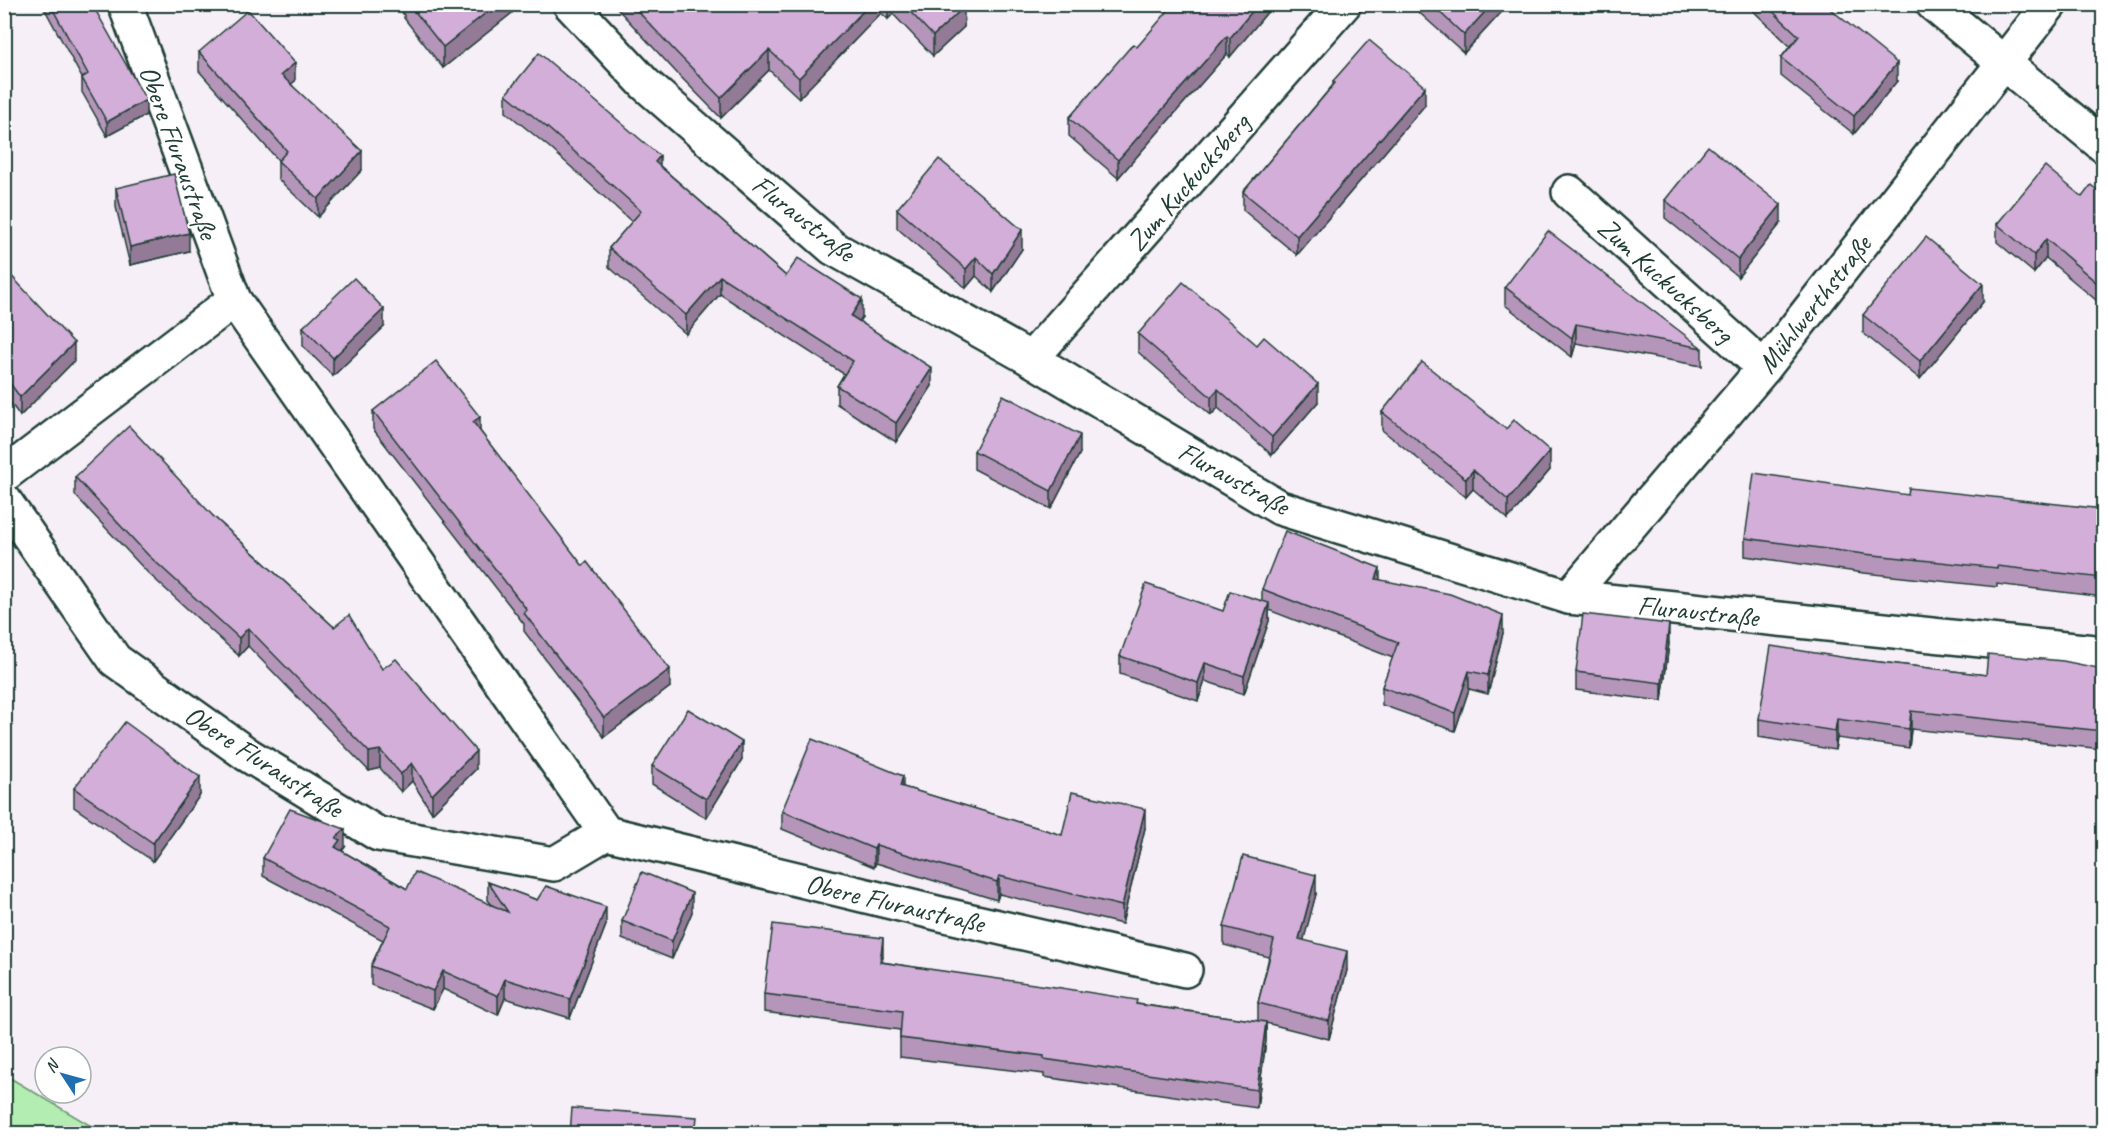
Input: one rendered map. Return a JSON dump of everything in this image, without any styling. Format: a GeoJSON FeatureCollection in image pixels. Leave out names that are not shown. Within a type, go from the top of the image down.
{"type":"FeatureCollection","features":[{"type":"Feature","properties":{"kind":"street","name":"Obere Fluraustraße"},"geometry":{"type":"LineString","coordinates":[[125,4],[234,300],[606,833],[1185,970]]}},
{"type":"Feature","properties":{"kind":"street","name":"Fluraustraße"},"geometry":{"type":"LineString","coordinates":[[570,4],[645,84],[833,248],[1031,359],[1280,508],[1569,597],[2103,653]]}},
{"type":"Feature","properties":{"kind":"street","name":"Zum Kuckucksberg"},"geometry":{"type":"LineString","coordinates":[[1031,359],[1344,4]]}},
{"type":"Feature","properties":{"kind":"street"},"geometry":{"type":"LineString","coordinates":[[1933,4],[2103,146]]}},
{"type":"Feature","properties":{"kind":"street","name":"Mühlwerthstraße"},"geometry":{"type":"LineString","coordinates":[[1569,597],[1764,368],[2050,4]]}},
{"type":"Feature","properties":{"kind":"street","name":"Zum Kuckucksberg"},"geometry":{"type":"LineString","coordinates":[[1569,192],[1764,368]]}},
{"type":"Feature","properties":{"kind":"street"},"geometry":{"type":"LineString","coordinates":[[4,475],[234,300]]}},
{"type":"Feature","properties":{"kind":"street","name":"Obere Fluraustraße"},"geometry":{"type":"LineString","coordinates":[[4,500],[115,660],[248,755],[378,834],[554,864],[606,833]]}},
{"type":"Feature","properties":{"kind":"green space"},"geometry":{"type":"Polygon","coordinates":[[[5,1075],[33,1092],[33,1105],[56,1105],[103,1133],[5,1133],[5,1075]]]}},
{"type":"Feature","properties":{"kind":"building"},"geometry":{"type":"Polygon","coordinates":[[[50,4],[92,4],[146,100],[107,122],[82,78],[88,74],[50,4]]]}},
{"type":"Feature","properties":{"kind":"building"},"geometry":{"type":"Polygon","coordinates":[[[409,4],[497,4],[443,47],[409,4]]]}},
{"type":"Feature","properties":{"kind":"building"},"geometry":{"type":"Polygon","coordinates":[[[631,4],[870,4],[799,78],[769,50],[721,98],[631,4]]]}},
{"type":"Feature","properties":{"kind":"building"},"geometry":{"type":"Polygon","coordinates":[[[903,4],[962,4],[964,7],[933,36],[903,4]]]}},
{"type":"Feature","properties":{"kind":"building"},"geometry":{"type":"Polygon","coordinates":[[[1174,4],[1258,4],[1230,38],[1227,36],[1118,160],[1069,118],[1133,44],[1137,47],[1174,4]]]}},
{"type":"Feature","properties":{"kind":"building"},"geometry":{"type":"Polygon","coordinates":[[[1431,4],[1492,4],[1464,35],[1431,4]]]}},
{"type":"Feature","properties":{"kind":"building"},"geometry":{"type":"Polygon","coordinates":[[[1765,4],[1824,4],[1897,63],[1854,116],[1781,58],[1799,36],[1765,4]]]}},
{"type":"Feature","properties":{"kind":"building"},"geometry":{"type":"Polygon","coordinates":[[[248,10],[295,63],[281,75],[362,151],[318,199],[278,161],[287,151],[199,52],[248,10]]]}},
{"type":"Feature","properties":{"kind":"building"},"geometry":{"type":"Polygon","coordinates":[[[1369,40],[1425,87],[1297,236],[1243,192],[1369,40]]]}},
{"type":"Feature","properties":{"kind":"building"},"geometry":{"type":"Polygon","coordinates":[[[539,53],[660,156],[655,162],[786,276],[798,258],[862,299],[851,316],[932,368],[896,423],[837,386],[853,361],[720,276],[686,315],[609,248],[641,211],[506,94],[539,53]]]}},
{"type":"Feature","properties":{"kind":"building"},"geometry":{"type":"Polygon","coordinates":[[[1708,146],[1781,205],[1738,259],[1665,200],[1708,146]]]}},
{"type":"Feature","properties":{"kind":"building"},"geometry":{"type":"Polygon","coordinates":[[[939,159],[1022,230],[993,274],[976,257],[966,269],[897,209],[939,159]]]}},
{"type":"Feature","properties":{"kind":"building"},"geometry":{"type":"Polygon","coordinates":[[[2045,166],[2082,197],[2091,185],[2103,195],[2103,288],[2046,239],[2034,255],[1997,224],[2045,166]]]}},
{"type":"Feature","properties":{"kind":"building"},"geometry":{"type":"Polygon","coordinates":[[[174,174],[189,233],[130,247],[116,188],[174,174]]]}},
{"type":"Feature","properties":{"kind":"building"},"geometry":{"type":"Polygon","coordinates":[[[1548,231],[1702,348],[1576,324],[1572,338],[1505,287],[1548,231]]]}},
{"type":"Feature","properties":{"kind":"building"},"geometry":{"type":"Polygon","coordinates":[[[1926,237],[1983,284],[1920,361],[1863,315],[1926,237]]]}},
{"type":"Feature","properties":{"kind":"building"},"geometry":{"type":"Polygon","coordinates":[[[4,268],[74,343],[20,397],[4,375],[4,268]]]}},
{"type":"Feature","properties":{"kind":"building"},"geometry":{"type":"Polygon","coordinates":[[[354,278],[384,309],[333,358],[303,327],[354,278]]]}},
{"type":"Feature","properties":{"kind":"building"},"geometry":{"type":"Polygon","coordinates":[[[1183,282],[1257,345],[1264,337],[1318,384],[1272,437],[1218,389],[1211,397],[1138,334],[1183,282]]]}},
{"type":"Feature","properties":{"kind":"building"},"geometry":{"type":"Polygon","coordinates":[[[436,361],[480,417],[473,422],[583,566],[587,562],[670,669],[604,718],[524,613],[527,610],[373,411],[436,361]]]}},
{"type":"Feature","properties":{"kind":"building"},"geometry":{"type":"Polygon","coordinates":[[[1422,362],[1506,429],[1514,420],[1550,451],[1508,500],[1473,470],[1466,479],[1382,412],[1422,362]]]}},
{"type":"Feature","properties":{"kind":"building"},"geometry":{"type":"Polygon","coordinates":[[[1003,395],[1080,435],[1051,491],[974,451],[1003,395]]]}},
{"type":"Feature","properties":{"kind":"building"},"geometry":{"type":"Polygon","coordinates":[[[129,426],[213,516],[334,627],[349,615],[382,669],[396,659],[476,751],[432,795],[412,763],[401,774],[380,750],[369,752],[248,628],[239,638],[148,555],[75,477],[129,426]]]}},
{"type":"Feature","properties":{"kind":"building"},"geometry":{"type":"Polygon","coordinates":[[[1754,473],[1908,495],[1909,488],[2103,509],[2103,578],[1864,554],[1745,538],[1754,473]]]}},
{"type":"Feature","properties":{"kind":"building"},"geometry":{"type":"Polygon","coordinates":[[[1285,531],[1380,568],[1376,579],[1450,594],[1503,615],[1488,675],[1469,671],[1455,713],[1382,687],[1398,642],[1262,589],[1285,531]]]}},
{"type":"Feature","properties":{"kind":"building"},"geometry":{"type":"Polygon","coordinates":[[[1146,584],[1223,611],[1230,591],[1269,603],[1244,676],[1205,663],[1198,683],[1120,656],[1146,584]]]}},
{"type":"Feature","properties":{"kind":"building"},"geometry":{"type":"Polygon","coordinates":[[[1583,614],[1669,624],[1662,683],[1576,672],[1583,614]]]}},
{"type":"Feature","properties":{"kind":"building"},"geometry":{"type":"Polygon","coordinates":[[[1771,646],[1986,675],[1988,654],[2063,661],[2103,669],[2103,731],[1911,711],[1909,729],[1837,719],[1835,731],[1759,719],[1771,646]]]}},
{"type":"Feature","properties":{"kind":"building"},"geometry":{"type":"Polygon","coordinates":[[[688,709],[742,742],[706,799],[652,766],[688,709]]]}},
{"type":"Feature","properties":{"kind":"building"},"geometry":{"type":"Polygon","coordinates":[[[125,722],[200,777],[153,843],[74,788],[125,722]]]}},
{"type":"Feature","properties":{"kind":"building"},"geometry":{"type":"Polygon","coordinates":[[[812,739],[903,776],[900,786],[1062,835],[1072,792],[1145,809],[1122,906],[999,876],[997,882],[876,845],[874,849],[782,811],[812,739]]]}},
{"type":"Feature","properties":{"kind":"building"},"geometry":{"type":"Polygon","coordinates":[[[290,809],[345,829],[336,838],[340,840],[335,847],[407,889],[415,872],[508,912],[488,882],[537,900],[546,886],[606,907],[570,999],[505,979],[498,996],[443,971],[433,991],[371,966],[390,926],[263,858],[290,809]]]}},
{"type":"Feature","properties":{"kind":"building"},"geometry":{"type":"Polygon","coordinates":[[[1243,856],[1316,875],[1299,939],[1347,951],[1329,1021],[1258,1003],[1274,940],[1224,927],[1243,856]]]}},
{"type":"Feature","properties":{"kind":"building"},"geometry":{"type":"Polygon","coordinates":[[[642,872],[692,893],[672,941],[622,921],[642,872]]]}},
{"type":"Feature","properties":{"kind":"building"},"geometry":{"type":"Polygon","coordinates":[[[773,924],[883,938],[880,962],[1137,1000],[1136,1004],[1266,1022],[1257,1090],[1044,1059],[1044,1056],[900,1038],[902,1011],[764,994],[773,924]]]}},
{"type":"Feature","properties":{"kind":"building"},"geometry":{"type":"Polygon","coordinates":[[[572,1108],[697,1117],[695,1134],[570,1134],[572,1108]]]}}]}
